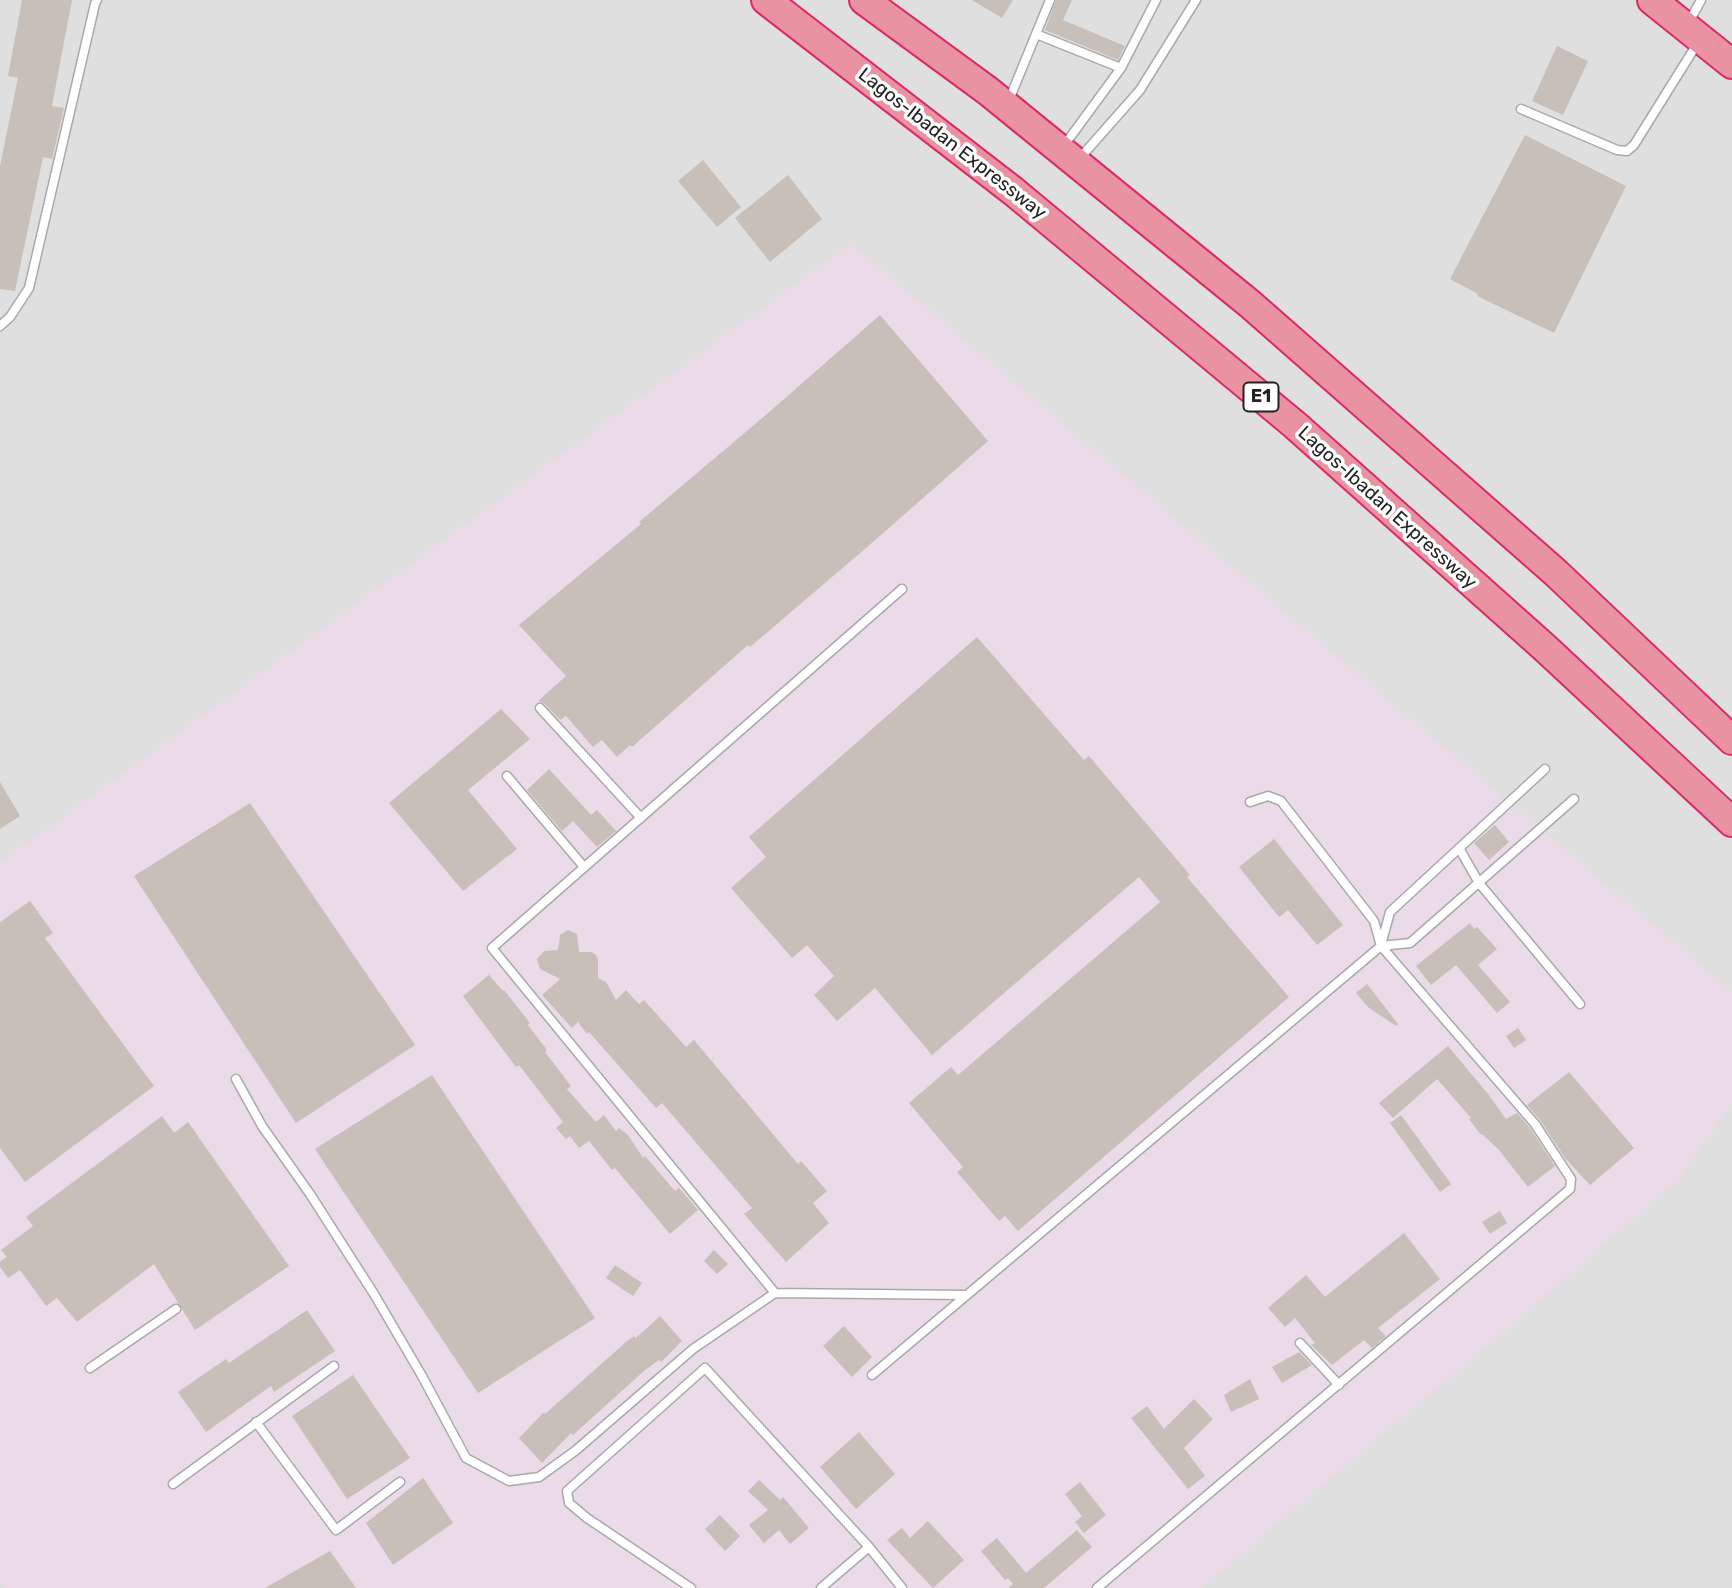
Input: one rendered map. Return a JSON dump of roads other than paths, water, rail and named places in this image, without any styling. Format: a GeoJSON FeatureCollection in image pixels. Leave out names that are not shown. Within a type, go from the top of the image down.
{"type":"FeatureCollection","features":[{"type":"Feature","properties":{"kind":"highway","name":"Lagos-Ibadan Expressway"},"geometry":{"type":"LineString","coordinates":[[766,0],[1013,191],[1295,425],[1544,648],[1732,822]]}},
{"type":"Feature","properties":{"kind":"highway"},"geometry":{"type":"LineString","coordinates":[[864,0],[1006,106],[1250,304],[1536,555],[1732,740]]}},
{"type":"Feature","properties":{"kind":"highway"},"geometry":{"type":"LineString","coordinates":[[1652,0],[1732,64]]}},
{"type":"Feature","properties":{"kind":"lane"},"geometry":{"type":"LineString","coordinates":[[0,326],[10,317],[29,288],[97,0]]}},
{"type":"Feature","properties":{"kind":"lane"},"geometry":{"type":"LineString","coordinates":[[1006,106],[1050,0]]}},
{"type":"Feature","properties":{"kind":"lane"},"geometry":{"type":"LineString","coordinates":[[1069,156],[1121,68],[1156,0]]}},
{"type":"Feature","properties":{"kind":"lane"},"geometry":{"type":"LineString","coordinates":[[1069,156],[1140,90],[1196,0]]}},
{"type":"Feature","properties":{"kind":"lane"},"geometry":{"type":"LineString","coordinates":[[1521,109],[1617,150],[1627,151],[1634,145],[1693,33],[1701,0]]}},
{"type":"Feature","properties":{"kind":"lane"},"geometry":{"type":"LineString","coordinates":[[1036,34],[1121,68]]}},
{"type":"Feature","properties":{"kind":"lane"},"geometry":{"type":"LineString","coordinates":[[775,1293],[492,948],[902,589]]}},
{"type":"Feature","properties":{"kind":"lane"},"geometry":{"type":"LineString","coordinates":[[540,708],[641,818]]}},
{"type":"Feature","properties":{"kind":"lane"},"geometry":{"type":"LineString","coordinates":[[1381,946],[1390,912],[1545,769]]}},
{"type":"Feature","properties":{"kind":"lane"},"geometry":{"type":"LineString","coordinates":[[507,776],[584,867]]}},
{"type":"Feature","properties":{"kind":"lane"},"geometry":{"type":"LineString","coordinates":[[1097,1588],[1570,1189],[1571,1179],[1535,1124],[1381,946],[1374,921],[1281,801],[1268,796],[1250,802]]}},
{"type":"Feature","properties":{"kind":"lane"},"geometry":{"type":"LineString","coordinates":[[872,1375],[1381,946],[1410,943],[1574,799]]}},
{"type":"Feature","properties":{"kind":"lane"},"geometry":{"type":"LineString","coordinates":[[1459,848],[1479,883],[1580,1004]]}},
{"type":"Feature","properties":{"kind":"lane"},"geometry":{"type":"LineString","coordinates":[[236,1079],[262,1126],[310,1194],[374,1294],[466,1458],[509,1481],[539,1478],[575,1451],[694,1349],[775,1293],[966,1295]]}},
{"type":"Feature","properties":{"kind":"lane"},"geometry":{"type":"LineString","coordinates":[[90,1368],[176,1310]]}},
{"type":"Feature","properties":{"kind":"lane"},"geometry":{"type":"LineString","coordinates":[[1300,1343],[1339,1385]]}},
{"type":"Feature","properties":{"kind":"lane"},"geometry":{"type":"LineString","coordinates":[[173,1484],[334,1366]]}},
{"type":"Feature","properties":{"kind":"lane"},"geometry":{"type":"LineString","coordinates":[[691,1588],[587,1518],[569,1503],[567,1491],[705,1368],[869,1547],[902,1588]]}},
{"type":"Feature","properties":{"kind":"lane"},"geometry":{"type":"LineString","coordinates":[[256,1422],[336,1530],[400,1482]]}},
{"type":"Feature","properties":{"kind":"lane"},"geometry":{"type":"LineString","coordinates":[[821,1588],[869,1547]]}}]}
